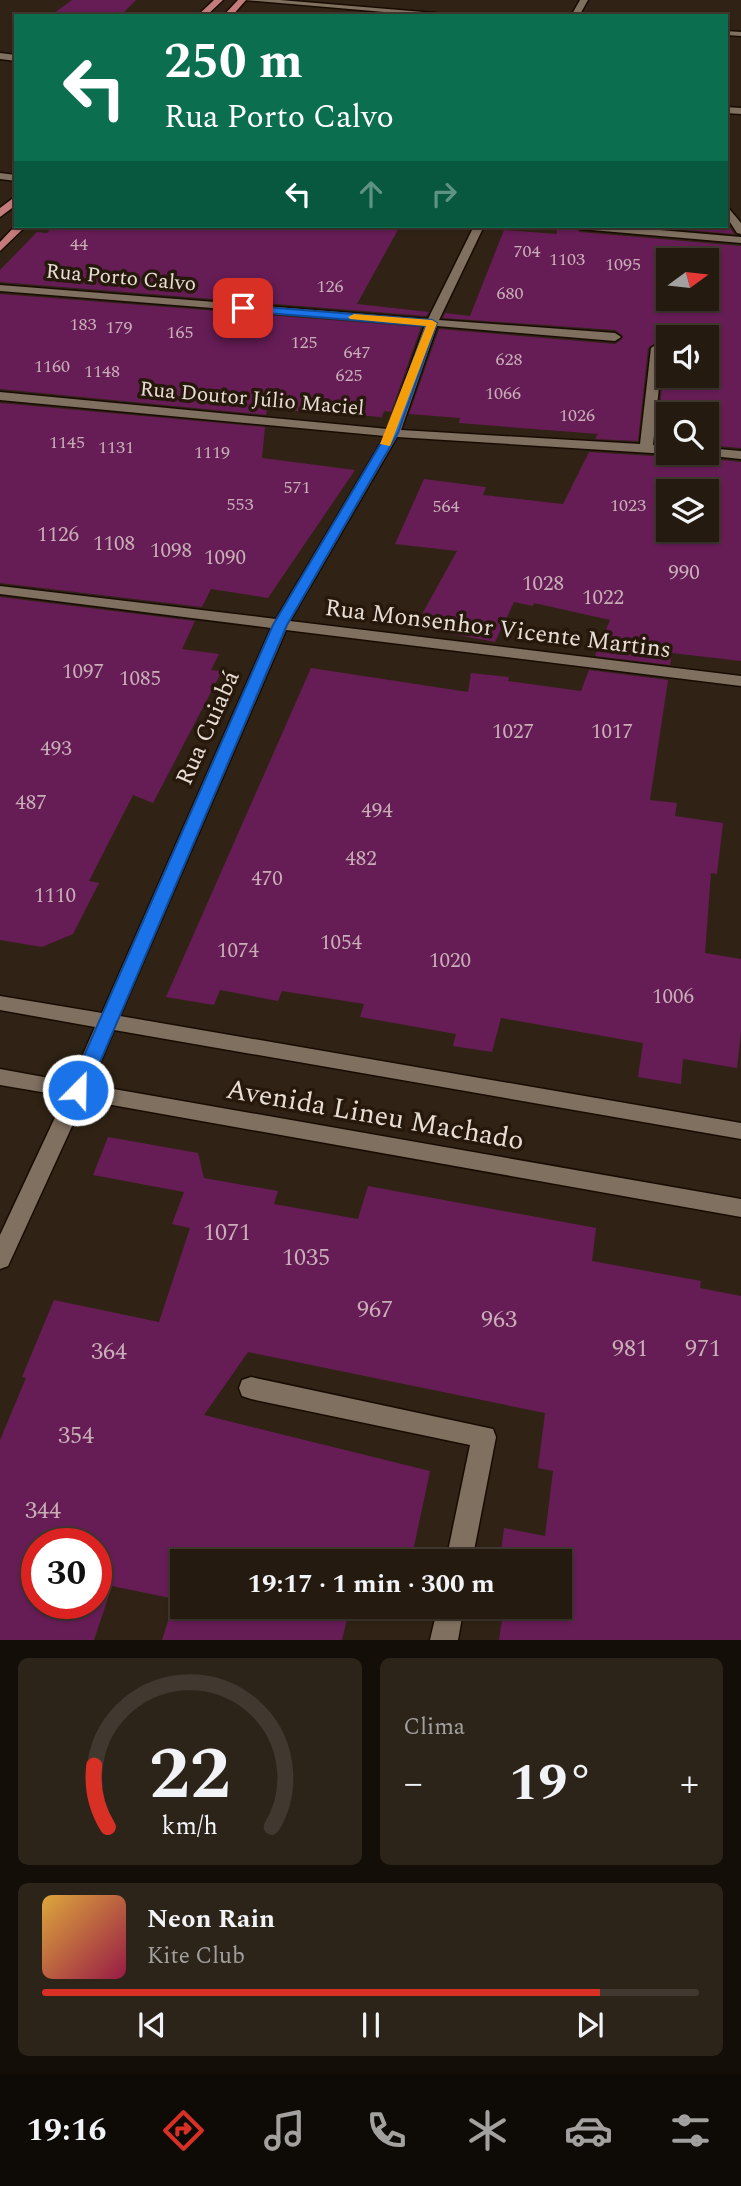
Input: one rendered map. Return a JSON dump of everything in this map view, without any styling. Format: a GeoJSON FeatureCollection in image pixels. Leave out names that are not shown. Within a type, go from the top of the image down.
{"type":"FeatureCollection","features":[{"type":"Feature","properties":{"kind":"main road"},"geometry":{"type":"LineString","coordinates":[[203,14],[219,0]]}},
{"type":"Feature","properties":{"kind":"main road"},"geometry":{"type":"LineString","coordinates":[[229,14],[242,0]]}},
{"type":"Feature","properties":{"kind":"main road"},"geometry":{"type":"LineString","coordinates":[[0,214],[14,201]]}},
{"type":"Feature","properties":{"kind":"main road"},"geometry":{"type":"LineString","coordinates":[[0,248],[19,228]]}},
{"type":"Feature","properties":{"kind":"street"},"geometry":{"type":"LineString","coordinates":[[248,0],[440,14]]}},
{"type":"Feature","properties":{"kind":"street"},"geometry":{"type":"LineString","coordinates":[[728,211],[741,231]]}},
{"type":"Feature","properties":{"kind":"street","name":"Rua Cuiabá"},"geometry":{"type":"LineString","coordinates":[[0,1259],[78,1090],[280,625],[393,433],[432,323],[478,228]]}},
{"type":"Feature","properties":{"kind":"street"},"geometry":{"type":"LineString","coordinates":[[603,228],[741,240]]}},
{"type":"Feature","properties":{"kind":"street","name":"Rua Porto Calvo"},"geometry":{"type":"LineString","coordinates":[[0,288],[615,337]]}},
{"type":"Feature","properties":{"kind":"street"},"geometry":{"type":"LineString","coordinates":[[646,448],[656,357]]}},
{"type":"Feature","properties":{"kind":"street","name":"Rua Doutor Júlio Maciel"},"geometry":{"type":"LineString","coordinates":[[0,396],[393,433],[656,449]]}},
{"type":"Feature","properties":{"kind":"street"},"geometry":{"type":"LineString","coordinates":[[719,453],[741,455]]}},
{"type":"Feature","properties":{"kind":"street","name":"Rua Monsenhor Vicente Martins"},"geometry":{"type":"LineString","coordinates":[[0,590],[741,681]]}},
{"type":"Feature","properties":{"kind":"street","name":"Avenida Lineu Machado"},"geometry":{"type":"LineString","coordinates":[[0,1003],[741,1131]]}},
{"type":"Feature","properties":{"kind":"street","name":"Avenida Lineu Machado"},"geometry":{"type":"LineString","coordinates":[[0,1077],[741,1208]]}},
{"type":"Feature","properties":{"kind":"street"},"geometry":{"type":"LineString","coordinates":[[251,1388],[484,1437],[461,1549]]}},
{"type":"Feature","properties":{"kind":"street"},"geometry":{"type":"LineString","coordinates":[[444,1640],[448,1619]]}},
{"type":"Feature","properties":{"kind":"building"},"geometry":{"type":"Polygon","coordinates":[[[72,0],[136,0],[122,14],[53,14],[72,0]]]}},
{"type":"Feature","properties":{"kind":"building"},"geometry":{"type":"Polygon","coordinates":[[[729,226],[734,234],[664,228],[729,226]]]}},
{"type":"Feature","properties":{"kind":"building"},"geometry":{"type":"Polygon","coordinates":[[[51,228],[399,228],[357,304],[429,312],[426,316],[0,282],[0,270],[37,232],[47,233],[51,228]]]}},
{"type":"Feature","properties":{"kind":"building"},"geometry":{"type":"Polygon","coordinates":[[[557,228],[575,228],[580,232],[741,246],[741,448],[719,446],[719,402],[660,402],[662,388],[719,388],[719,325],[656,325],[656,343],[648,348],[638,441],[595,439],[598,434],[459,423],[460,418],[409,414],[439,329],[615,344],[622,339],[622,335],[615,330],[443,318],[445,313],[470,316],[504,230],[557,234],[557,228]]]}},
{"type":"Feature","properties":{"kind":"building"},"geometry":{"type":"Polygon","coordinates":[[[0,294],[421,327],[391,412],[384,411],[382,417],[267,409],[266,415],[0,389],[0,294]]]}},
{"type":"Feature","properties":{"kind":"building"},"geometry":{"type":"Polygon","coordinates":[[[0,403],[265,427],[262,458],[355,470],[268,598],[211,589],[202,607],[0,583],[0,403]]]}},
{"type":"Feature","properties":{"kind":"building"},"geometry":{"type":"Polygon","coordinates":[[[589,452],[656,456],[656,465],[719,465],[719,460],[741,462],[741,661],[672,653],[670,665],[595,656],[610,620],[534,603],[533,606],[514,602],[495,642],[415,627],[457,551],[395,544],[424,479],[486,487],[483,495],[563,504],[589,452]]]}},
{"type":"Feature","properties":{"kind":"building"},"geometry":{"type":"Polygon","coordinates":[[[0,597],[195,621],[182,649],[219,654],[211,670],[222,671],[153,803],[133,795],[89,881],[99,883],[73,934],[42,947],[0,940],[0,597]]]}},
{"type":"Feature","properties":{"kind":"building"},"geometry":{"type":"Polygon","coordinates":[[[311,668],[468,692],[471,673],[509,677],[508,681],[581,691],[589,670],[668,680],[650,800],[677,803],[675,816],[723,823],[717,874],[711,873],[705,953],[741,959],[741,1032],[737,1068],[683,1059],[681,1084],[638,1077],[643,1043],[501,1018],[492,1052],[453,1046],[456,1034],[360,1017],[364,1004],[282,991],[278,1001],[220,990],[214,1005],[166,997],[311,668]]]}},
{"type":"Feature","properties":{"kind":"building"},"geometry":{"type":"Polygon","coordinates":[[[108,1137],[198,1153],[204,1178],[278,1191],[274,1204],[358,1219],[368,1186],[596,1228],[592,1261],[701,1281],[700,1288],[741,1296],[741,1640],[499,1640],[502,1619],[572,1619],[572,1549],[501,1549],[504,1528],[545,1536],[553,1471],[538,1468],[545,1413],[248,1352],[204,1415],[430,1471],[414,1549],[170,1549],[170,1598],[112,1586],[112,1528],[21,1528],[21,1619],[101,1619],[94,1640],[0,1640],[0,1440],[26,1378],[22,1377],[54,1300],[159,1322],[190,1228],[172,1224],[184,1192],[93,1175],[108,1137]]]}},
{"type":"Feature","properties":{"kind":"building"},"geometry":{"type":"Polygon","coordinates":[[[170,1615],[170,1619],[347,1619],[342,1640],[162,1640],[170,1615]]]}},
{"type":"Feature","properties":{"kind":"slow traffic"},"geometry":{"type":"LineString","coordinates":[[354,317],[432,323],[393,433],[386,444]]}},
{"type":"Feature","properties":{"kind":"route"},"geometry":{"type":"LineString","coordinates":[[78,1090],[280,625],[393,433],[432,323],[243,308]]}}]}
